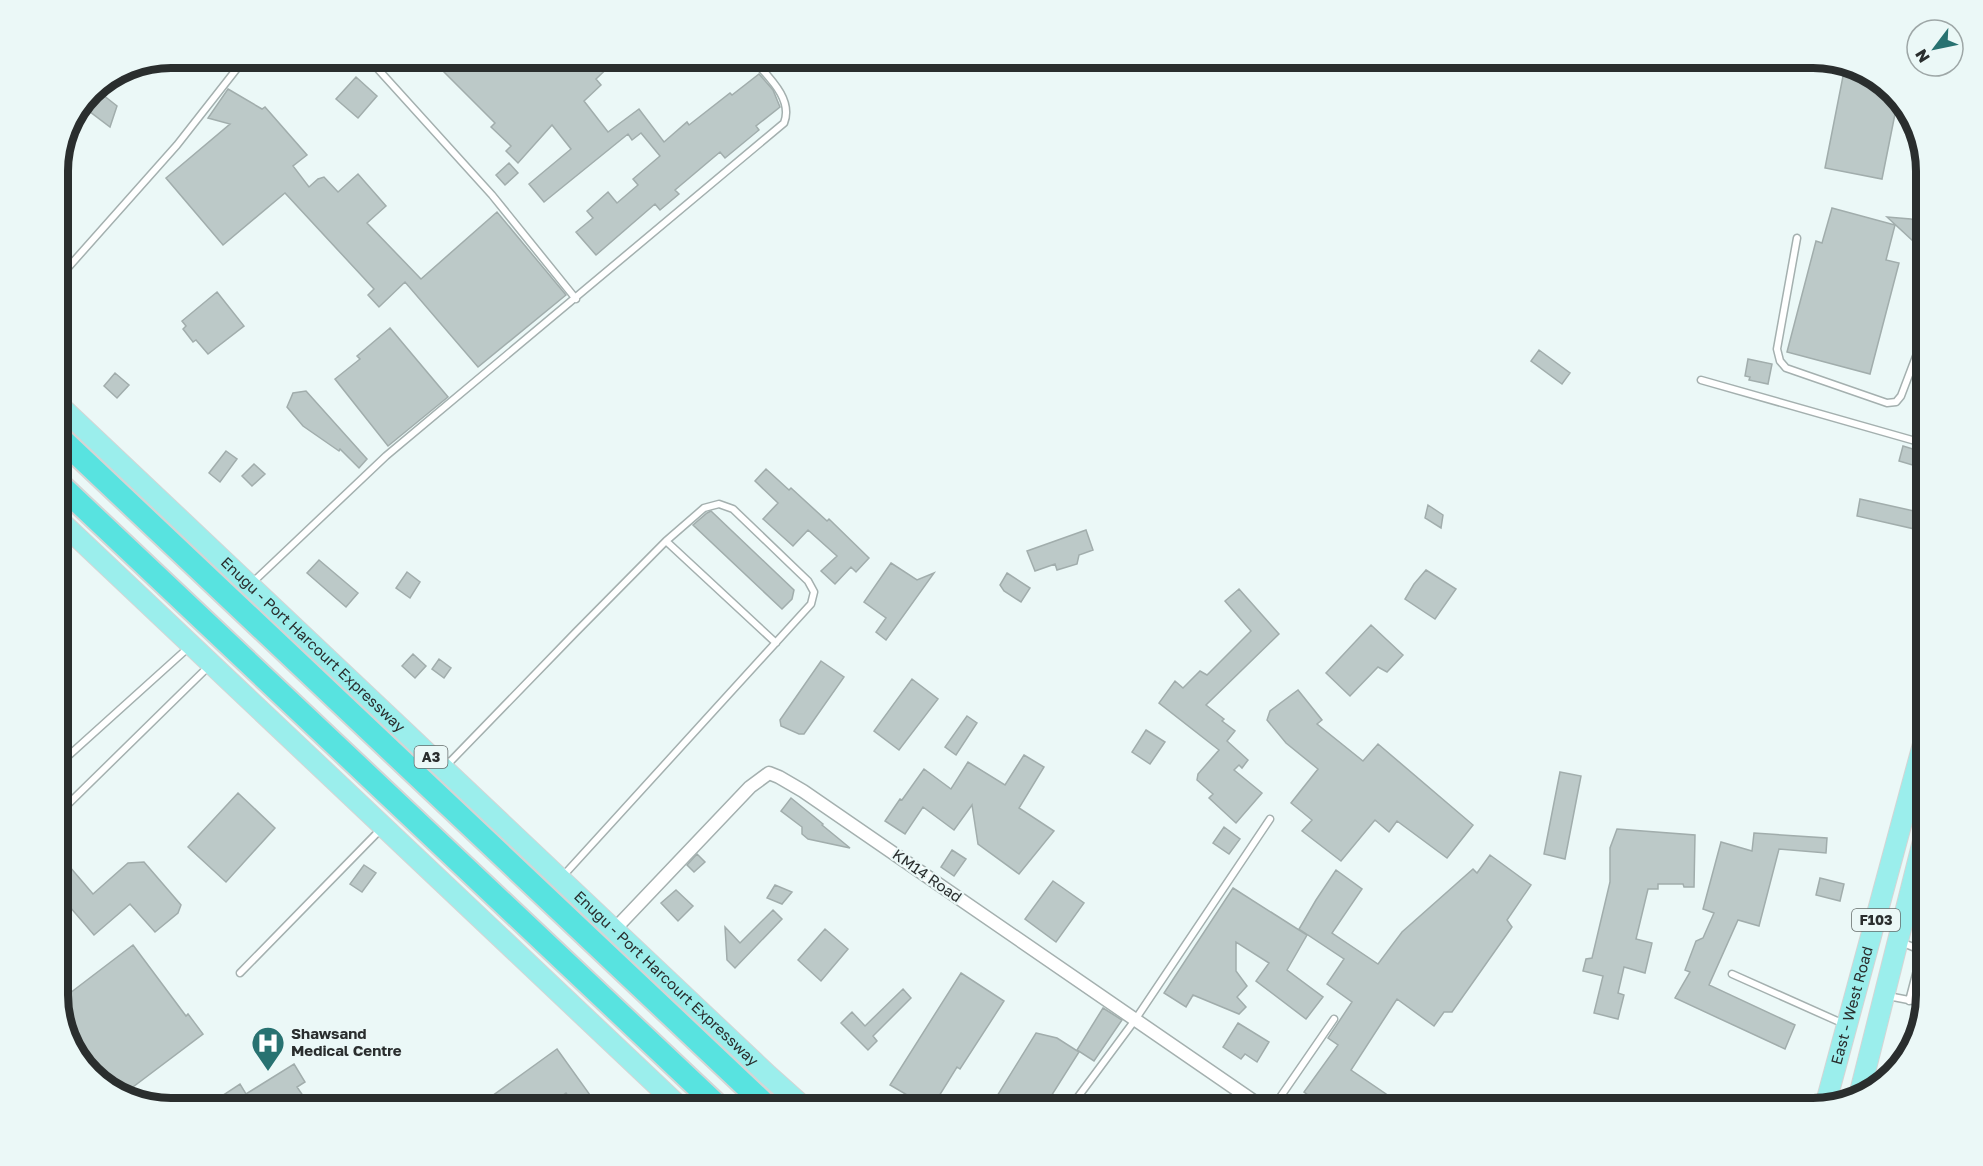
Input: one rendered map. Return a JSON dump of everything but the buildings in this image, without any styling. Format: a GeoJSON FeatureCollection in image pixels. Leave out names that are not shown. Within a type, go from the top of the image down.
{"type":"FeatureCollection","features":[{"type":"Feature","properties":{"kind":"highway","name":"Enugu - Port Harcourt Expressway"},"geometry":{"type":"LineString","coordinates":[[68,445],[758,1098]]}},
{"type":"Feature","properties":{"kind":"highway"},"geometry":{"type":"LineString","coordinates":[[68,492],[709,1098]]}},
{"type":"Feature","properties":{"kind":"main road","name":"Enugu - Port Harcourt Expressway"},"geometry":{"type":"LineString","coordinates":[[68,413],[794,1098]]}},
{"type":"Feature","properties":{"kind":"main road"},"geometry":{"type":"LineString","coordinates":[[68,528],[670,1098]]}},
{"type":"Feature","properties":{"kind":"main road","name":"East - West Road"},"geometry":{"type":"LineString","coordinates":[[1827,1098],[1916,771]]}},
{"type":"Feature","properties":{"kind":"main road","name":"East - West Road"},"geometry":{"type":"LineString","coordinates":[[1861,1086],[1916,870]]}},
{"type":"Feature","properties":{"kind":"street","name":"KM14 Road"},"geometry":{"type":"LineString","coordinates":[[614,930],[750,787],[769,773],[803,790],[1249,1098]]}},
{"type":"Feature","properties":{"kind":"lane"},"geometry":{"type":"LineString","coordinates":[[68,268],[177,146],[237,68]]}},
{"type":"Feature","properties":{"kind":"lane"},"geometry":{"type":"LineString","coordinates":[[377,68],[492,195],[576,298]]}},
{"type":"Feature","properties":{"kind":"lane"},"geometry":{"type":"LineString","coordinates":[[250,585],[386,456],[784,123],[786,107],[780,91],[760,68]]}},
{"type":"Feature","properties":{"kind":"lane"},"geometry":{"type":"LineString","coordinates":[[1797,238],[1777,349],[1780,361],[1786,368],[1887,403],[1896,402],[1901,396],[1915,360]]}},
{"type":"Feature","properties":{"kind":"lane"},"geometry":{"type":"LineString","coordinates":[[1701,380],[1915,441]]}},
{"type":"Feature","properties":{"kind":"lane"},"geometry":{"type":"LineString","coordinates":[[444,769],[666,541],[704,508],[719,504],[733,509],[808,580],[814,592],[811,604],[560,879]]}},
{"type":"Feature","properties":{"kind":"lane"},"geometry":{"type":"LineString","coordinates":[[666,541],[776,644]]}},
{"type":"Feature","properties":{"kind":"lane"},"geometry":{"type":"LineString","coordinates":[[68,756],[191,645]]}},
{"type":"Feature","properties":{"kind":"lane"},"geometry":{"type":"LineString","coordinates":[[68,804],[211,664]]}},
{"type":"Feature","properties":{"kind":"lane"},"geometry":{"type":"LineString","coordinates":[[1077,1098],[1135,1020],[1270,819]]}},
{"type":"Feature","properties":{"kind":"lane"},"geometry":{"type":"LineString","coordinates":[[240,973],[383,826]]}},
{"type":"Feature","properties":{"kind":"lane"},"geometry":{"type":"LineString","coordinates":[[1898,941],[1916,948]]}},
{"type":"Feature","properties":{"kind":"lane"},"geometry":{"type":"LineString","coordinates":[[1732,974],[1847,1025]]}},
{"type":"Feature","properties":{"kind":"lane"},"geometry":{"type":"LineString","coordinates":[[1909,1001],[1916,978]]}},
{"type":"Feature","properties":{"kind":"lane"},"geometry":{"type":"LineString","coordinates":[[1884,996],[1916,1002]]}},
{"type":"Feature","properties":{"kind":"lane"},"geometry":{"type":"LineString","coordinates":[[1280,1098],[1334,1019]]}},
{"type":"Feature","properties":{"kind":"place","name":"Shawsand Medical Centre"},"geometry":{"type":"Point","coordinates":[268,1072]}}]}
